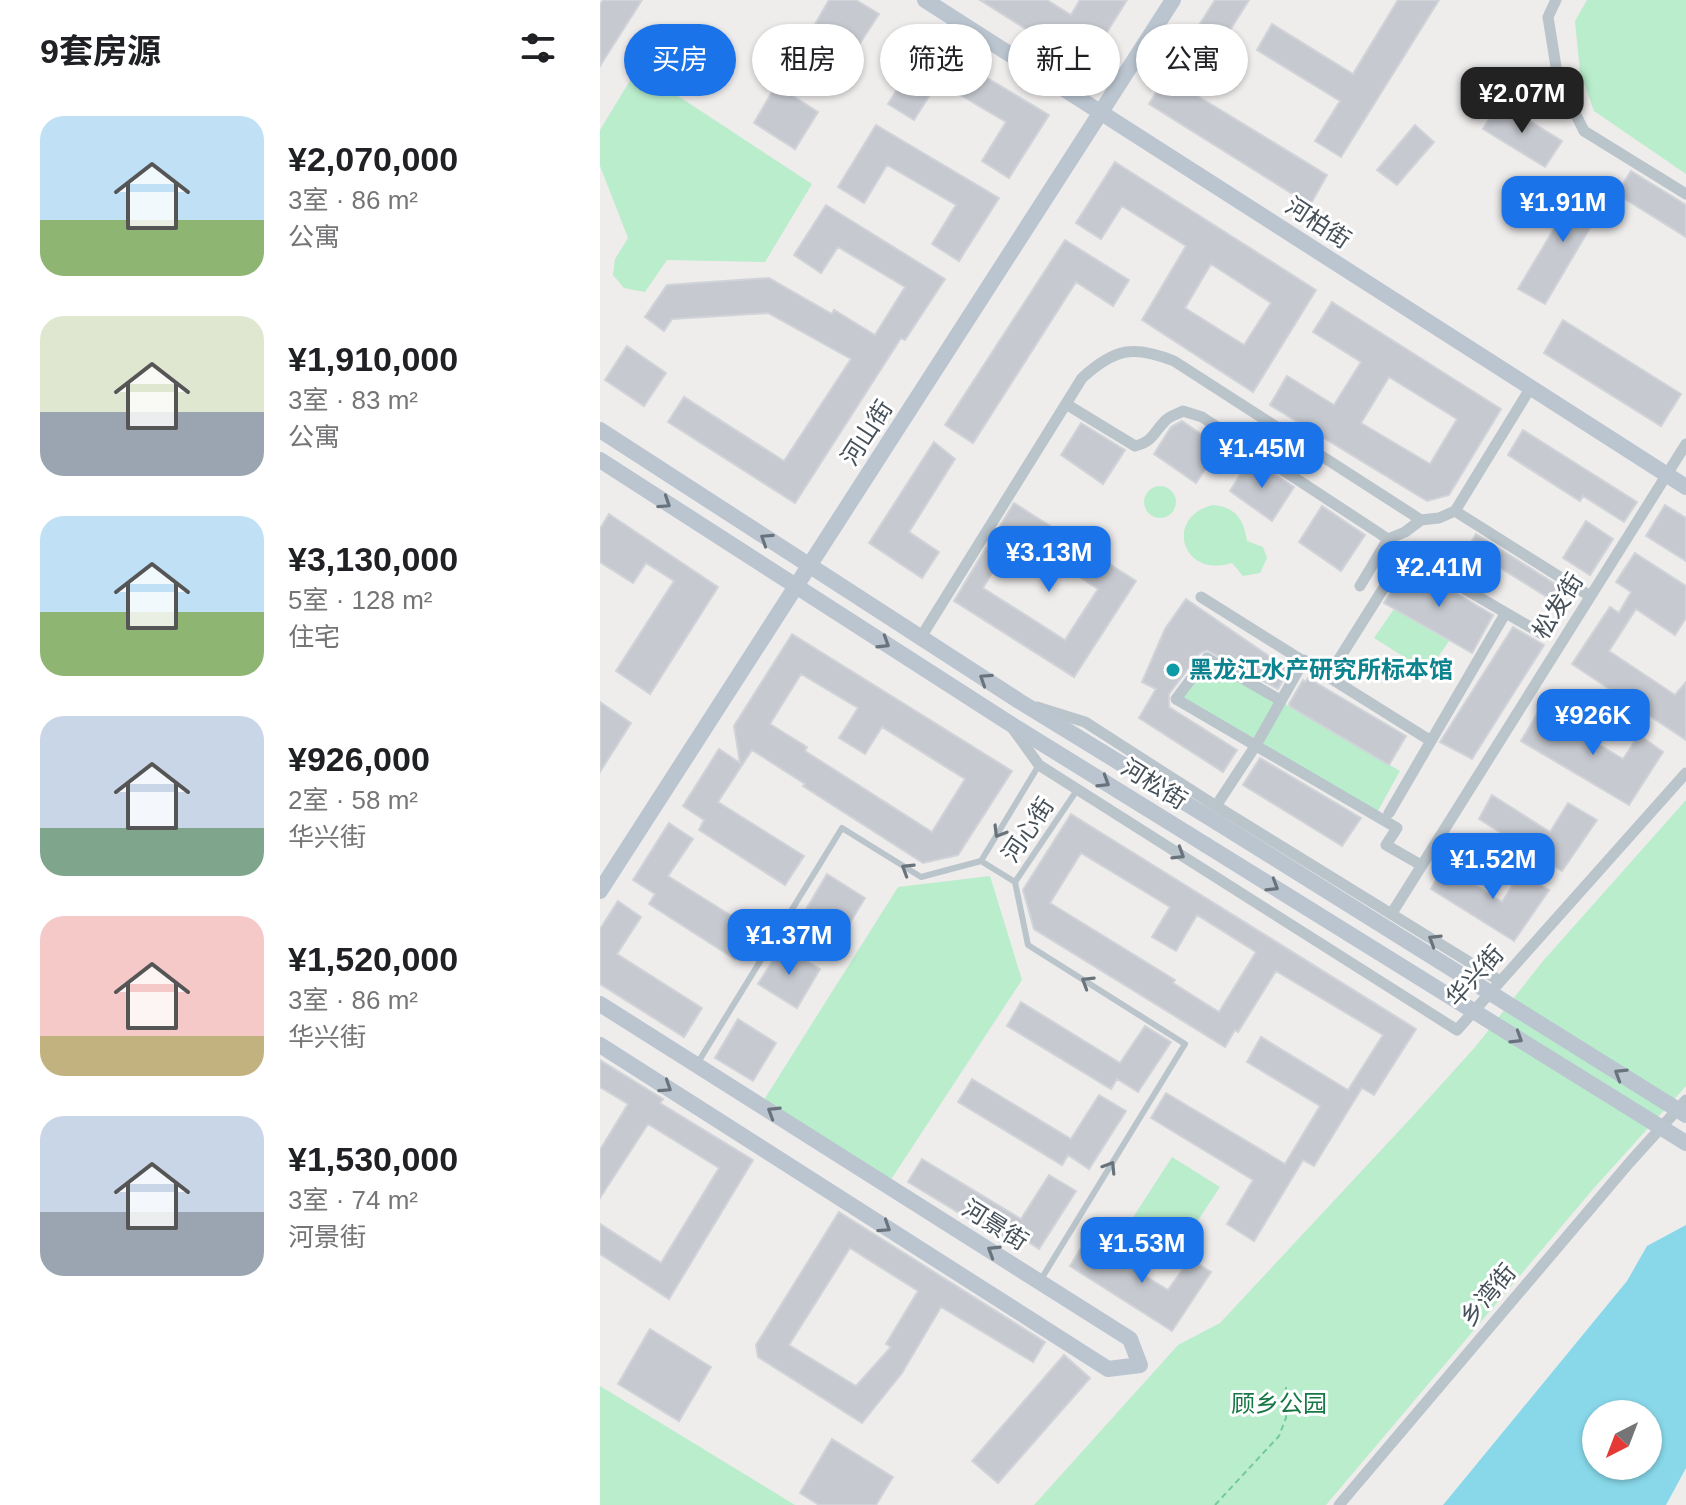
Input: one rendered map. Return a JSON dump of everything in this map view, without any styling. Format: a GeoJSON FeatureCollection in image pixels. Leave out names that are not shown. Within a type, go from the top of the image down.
{"type":"FeatureCollection","features":[{"type":"Feature","properties":{"kind":"street","name":"河柏街"},"geometry":{"type":"LineString","coordinates":[[926,0],[1686,487]]}},
{"type":"Feature","properties":{"kind":"street","name":"河山街"},"geometry":{"type":"LineString","coordinates":[[600,891],[1173,0]]}},
{"type":"Feature","properties":{"kind":"street"},"geometry":{"type":"LineString","coordinates":[[1556,0],[1548,17],[1558,79],[1584,131],[1686,194]]}},
{"type":"Feature","properties":{"kind":"street"},"geometry":{"type":"LineString","coordinates":[[921,637],[1082,378],[1099,362],[1124,351],[1149,351],[1174,361],[1421,520]]}},
{"type":"Feature","properties":{"kind":"street"},"geometry":{"type":"LineString","coordinates":[[1360,586],[1388,539],[1405,532],[1421,520],[1439,518],[1455,511],[1531,387]]}},
{"type":"Feature","properties":{"kind":"street"},"geometry":{"type":"LineString","coordinates":[[1066,404],[1135,446],[1157,435],[1166,419],[1183,411],[1202,417],[1388,539]]}},
{"type":"Feature","properties":{"kind":"street"},"geometry":{"type":"LineString","coordinates":[[600,430],[1019,701],[1392,913],[1500,981]]}},
{"type":"Feature","properties":{"kind":"street","name":"松发街"},"geometry":{"type":"LineString","coordinates":[[1392,913],[1686,444]]}},
{"type":"Feature","properties":{"kind":"street","name":"河松街"},"geometry":{"type":"LineString","coordinates":[[600,460],[1009,723],[1686,1143]]}},
{"type":"Feature","properties":{"kind":"street"},"geometry":{"type":"LineString","coordinates":[[1455,511],[1590,596]]}},
{"type":"Feature","properties":{"kind":"street"},"geometry":{"type":"LineString","coordinates":[[1329,675],[1405,554],[1544,635]]}},
{"type":"Feature","properties":{"kind":"street"},"geometry":{"type":"LineString","coordinates":[[1201,597],[1431,741]]}},
{"type":"Feature","properties":{"kind":"street"},"geometry":{"type":"LineString","coordinates":[[1389,813],[1505,614]]}},
{"type":"Feature","properties":{"kind":"street"},"geometry":{"type":"LineString","coordinates":[[1280,700],[1207,658],[1176,699],[1397,828],[1386,845],[1421,865]]}},
{"type":"Feature","properties":{"kind":"street"},"geometry":{"type":"LineString","coordinates":[[1217,815],[1304,660]]}},
{"type":"Feature","properties":{"kind":"street"},"geometry":{"type":"LineString","coordinates":[[1009,723],[1039,765],[1077,789]]}},
{"type":"Feature","properties":{"kind":"street","name":"华兴街"},"geometry":{"type":"LineString","coordinates":[[1077,789],[1457,1030],[1686,773]]}},
{"type":"Feature","properties":{"kind":"street"},"geometry":{"type":"LineString","coordinates":[[1217,815],[1680,1115]]}},
{"type":"Feature","properties":{"kind":"street","name":"河景街"},"geometry":{"type":"LineString","coordinates":[[600,1004],[1130,1339],[1140,1365],[1108,1369],[600,1045]]}},
{"type":"Feature","properties":{"kind":"street","name":"乡湾街"},"geometry":{"type":"LineString","coordinates":[[1339,1505],[1630,1162],[1680,1115],[1686,1100]]}},
{"type":"Feature","properties":{"kind":"lane","name":"河心街"},"geometry":{"type":"LineString","coordinates":[[1039,765],[981,861],[1015,882],[1077,789]]}},
{"type":"Feature","properties":{"kind":"lane"},"geometry":{"type":"LineString","coordinates":[[696,1064],[842,828],[921,877],[981,861]]}},
{"type":"Feature","properties":{"kind":"lane"},"geometry":{"type":"LineString","coordinates":[[1015,882],[1028,945],[1185,1044],[1040,1281]]}},
{"type":"Feature","properties":{"kind":"path"},"geometry":{"type":"LineString","coordinates":[[1215,1505],[1279,1436],[1286,1418],[1286,1387]]}},
{"type":"Feature","properties":{"kind":"green space"},"geometry":{"type":"Polygon","coordinates":[[[1587,0],[1686,0],[1686,174],[1594,111],[1580,72],[1575,21],[1587,0]]]}},
{"type":"Feature","properties":{"kind":"green space"},"geometry":{"type":"Polygon","coordinates":[[[624,90],[624,96],[678,96],[812,184],[765,262],[667,260],[645,292],[624,288],[613,275],[615,259],[628,238],[600,166],[600,130],[624,90]]]}},
{"type":"Feature","properties":{"kind":"green space"},"geometry":{"type":"Polygon","coordinates":[[[1160,486],[1171,491],[1176,502],[1171,513],[1160,518],[1149,513],[1144,502],[1149,491],[1160,486]]]}},
{"type":"Feature","properties":{"kind":"green space"},"geometry":{"type":"Polygon","coordinates":[[[1213,505],[1238,516],[1247,541],[1263,547],[1267,558],[1260,573],[1243,576],[1232,563],[1215,566],[1191,555],[1185,544],[1184,532],[1188,521],[1198,511],[1213,505]]]}},
{"type":"Feature","properties":{"kind":"green space"},"geometry":{"type":"Polygon","coordinates":[[[1394,609],[1449,641],[1428,672],[1374,638],[1394,609]]]}},
{"type":"Feature","properties":{"kind":"green space"},"geometry":{"type":"Polygon","coordinates":[[[1207,658],[1400,771],[1375,816],[1176,699],[1207,658]]]}},
{"type":"Feature","properties":{"kind":"green space","name":"顾乡公园"},"geometry":{"type":"Polygon","coordinates":[[[1686,800],[1686,1086],[1594,1188],[1326,1505],[1034,1505],[1178,1345],[1220,1323],[1411,1118],[1476,1046],[1543,961],[1686,800]]]}},
{"type":"Feature","properties":{"kind":"green space"},"geometry":{"type":"Polygon","coordinates":[[[990,876],[1022,980],[890,1181],[762,1103],[898,887],[990,876]]]}},
{"type":"Feature","properties":{"kind":"green space"},"geometry":{"type":"Polygon","coordinates":[[[1172,1157],[1220,1187],[1168,1266],[1121,1236],[1172,1157]]]}},
{"type":"Feature","properties":{"kind":"green space"},"geometry":{"type":"Polygon","coordinates":[[[600,1386],[795,1505],[600,1505],[600,1386]]]}},
{"type":"Feature","properties":{"kind":"water"},"geometry":{"type":"Polygon","coordinates":[[[1686,1225],[1686,1468],[1666,1505],[1443,1505],[1627,1281],[1647,1246],[1686,1225]]]}},
{"type":"Feature","properties":{"kind":"building"},"geometry":{"type":"Polygon","coordinates":[[[603,0],[642,0],[600,66],[600,5],[603,0]]]}},
{"type":"Feature","properties":{"kind":"building"},"geometry":{"type":"Polygon","coordinates":[[[829,0],[856,0],[879,14],[864,37],[864,24],[815,24],[829,0]]]}},
{"type":"Feature","properties":{"kind":"building"},"geometry":{"type":"Polygon","coordinates":[[[980,0],[1047,0],[1071,15],[1080,0],[1127,0],[1112,24],[1018,24],[980,0]]]}},
{"type":"Feature","properties":{"kind":"building"},"geometry":{"type":"Polygon","coordinates":[[[1215,0],[1249,0],[1234,24],[1200,24],[1215,0]]]}},
{"type":"Feature","properties":{"kind":"building"},"geometry":{"type":"Polygon","coordinates":[[[1398,0],[1439,0],[1341,157],[1315,141],[1340,101],[1257,50],[1272,24],[1353,74],[1398,0]]]}},
{"type":"Feature","properties":{"kind":"building"},"geometry":{"type":"Polygon","coordinates":[[[992,81],[1008,90],[1008,96],[1017,96],[1049,115],[1009,178],[982,161],[1006,122],[962,96],[992,96],[992,81]]]}},
{"type":"Feature","properties":{"kind":"building"},"geometry":{"type":"Polygon","coordinates":[[[770,96],[793,96],[818,112],[795,149],[754,123],[770,96]]]}},
{"type":"Feature","properties":{"kind":"building"},"geometry":{"type":"Polygon","coordinates":[[[893,96],[929,96],[914,120],[888,104],[893,96]]]}},
{"type":"Feature","properties":{"kind":"building"},"geometry":{"type":"Polygon","coordinates":[[[1154,96],[1198,96],[1327,175],[1310,205],[1149,104],[1154,96]]]}},
{"type":"Feature","properties":{"kind":"building"},"geometry":{"type":"Polygon","coordinates":[[[1499,102],[1562,141],[1545,167],[1483,129],[1499,102]]]}},
{"type":"Feature","properties":{"kind":"building"},"geometry":{"type":"Polygon","coordinates":[[[876,125],[999,198],[959,261],[932,244],[956,205],[887,165],[864,203],[838,187],[876,125]]]}},
{"type":"Feature","properties":{"kind":"building"},"geometry":{"type":"Polygon","coordinates":[[[1415,125],[1434,142],[1397,185],[1377,170],[1415,125]]]}},
{"type":"Feature","properties":{"kind":"building"},"geometry":{"type":"Polygon","coordinates":[[[1115,162],[1316,290],[1253,392],[1142,320],[1186,246],[1122,206],[1101,239],[1076,223],[1115,162]],[[1211,264],[1185,308],[1244,345],[1271,303],[1211,264]]]}},
{"type":"Feature","properties":{"kind":"building"},"geometry":{"type":"Polygon","coordinates":[[[1631,171],[1686,205],[1686,237],[1617,194],[1631,171]]]}},
{"type":"Feature","properties":{"kind":"building"},"geometry":{"type":"Polygon","coordinates":[[[1582,182],[1607,199],[1545,304],[1518,289],[1582,182]]]}},
{"type":"Feature","properties":{"kind":"building"},"geometry":{"type":"Polygon","coordinates":[[[826,205],[945,279],[905,340],[901,338],[795,503],[668,422],[684,397],[784,461],[851,359],[768,313],[672,319],[664,331],[645,317],[667,285],[769,278],[832,314],[834,310],[875,335],[905,287],[838,247],[821,273],[794,255],[826,205]]]}},
{"type":"Feature","properties":{"kind":"building"},"geometry":{"type":"Polygon","coordinates":[[[1065,240],[1129,280],[1113,306],[1076,282],[973,443],[945,425],[1065,240]]]}},
{"type":"Feature","properties":{"kind":"building"},"geometry":{"type":"Polygon","coordinates":[[[1332,302],[1501,409],[1449,495],[1427,501],[1270,405],[1287,376],[1334,405],[1361,362],[1313,332],[1332,302]],[[1389,377],[1361,423],[1430,464],[1457,419],[1389,377]]]}},
{"type":"Feature","properties":{"kind":"building"},"geometry":{"type":"Polygon","coordinates":[[[1563,320],[1681,394],[1661,426],[1544,353],[1563,320]]]}},
{"type":"Feature","properties":{"kind":"building"},"geometry":{"type":"Polygon","coordinates":[[[627,346],[666,373],[644,406],[605,380],[627,346]]]}},
{"type":"Feature","properties":{"kind":"building"},"geometry":{"type":"Polygon","coordinates":[[[1182,421],[1220,447],[1196,483],[1154,454],[1171,427],[1182,421]]]}},
{"type":"Feature","properties":{"kind":"building"},"geometry":{"type":"Polygon","coordinates":[[[1081,423],[1125,450],[1103,484],[1061,455],[1081,423]]]}},
{"type":"Feature","properties":{"kind":"building"},"geometry":{"type":"Polygon","coordinates":[[[1523,430],[1637,502],[1624,522],[1583,496],[1580,501],[1508,455],[1523,430]]]}},
{"type":"Feature","properties":{"kind":"building"},"geometry":{"type":"Polygon","coordinates":[[[934,442],[955,459],[909,532],[939,552],[922,578],[869,543],[934,442]]]}},
{"type":"Feature","properties":{"kind":"building"},"geometry":{"type":"Polygon","coordinates":[[[1250,459],[1294,487],[1272,521],[1230,491],[1250,459]]]}},
{"type":"Feature","properties":{"kind":"building"},"geometry":{"type":"Polygon","coordinates":[[[1014,503],[1136,581],[1074,677],[954,601],[986,548],[1001,558],[983,588],[1065,640],[1098,589],[1000,526],[1014,503]]]}},
{"type":"Feature","properties":{"kind":"building"},"geometry":{"type":"Polygon","coordinates":[[[1665,505],[1686,518],[1686,561],[1646,536],[1665,505]]]}},
{"type":"Feature","properties":{"kind":"building"},"geometry":{"type":"Polygon","coordinates":[[[1322,506],[1365,535],[1341,571],[1299,542],[1322,506]]]}},
{"type":"Feature","properties":{"kind":"building"},"geometry":{"type":"Polygon","coordinates":[[[609,514],[718,587],[650,694],[616,671],[674,581],[646,563],[633,583],[600,562],[600,529],[609,514]]]}},
{"type":"Feature","properties":{"kind":"building"},"geometry":{"type":"Polygon","coordinates":[[[1586,521],[1613,539],[1590,575],[1563,558],[1586,521]]]}},
{"type":"Feature","properties":{"kind":"building"},"geometry":{"type":"Polygon","coordinates":[[[1476,534],[1560,587],[1552,600],[1468,548],[1476,534]]]}},
{"type":"Feature","properties":{"kind":"building"},"geometry":{"type":"Polygon","coordinates":[[[1635,553],[1686,586],[1686,618],[1675,635],[1636,609],[1609,651],[1675,695],[1686,682],[1686,740],[1572,664],[1610,607],[1619,613],[1631,592],[1616,582],[1635,553]]]}},
{"type":"Feature","properties":{"kind":"building"},"geometry":{"type":"Polygon","coordinates":[[[1408,565],[1493,615],[1472,653],[1384,603],[1408,565]]]}},
{"type":"Feature","properties":{"kind":"building"},"geometry":{"type":"Polygon","coordinates":[[[1186,599],[1289,670],[1278,689],[1207,650],[1200,653],[1169,694],[1169,707],[1237,750],[1223,772],[1139,718],[1156,689],[1142,682],[1165,629],[1186,599]]]}},
{"type":"Feature","properties":{"kind":"building"},"geometry":{"type":"Polygon","coordinates":[[[1513,627],[1544,645],[1472,759],[1440,742],[1513,627]]]}},
{"type":"Feature","properties":{"kind":"building"},"geometry":{"type":"Polygon","coordinates":[[[792,634],[1012,771],[958,855],[923,863],[752,750],[718,802],[804,856],[785,885],[699,830],[704,820],[683,806],[719,749],[740,763],[734,726],[792,634]],[[801,674],[770,724],[807,747],[805,751],[932,832],[965,779],[882,727],[865,754],[839,738],[858,708],[801,674]]]}},
{"type":"Feature","properties":{"kind":"building"},"geometry":{"type":"Polygon","coordinates":[[[1308,678],[1406,736],[1389,765],[1291,707],[1289,704],[1303,680],[1305,682],[1308,678]]]}},
{"type":"Feature","properties":{"kind":"building"},"geometry":{"type":"Polygon","coordinates":[[[600,702],[631,723],[600,772],[600,702]]]}},
{"type":"Feature","properties":{"kind":"building"},"geometry":{"type":"Polygon","coordinates":[[[1540,709],[1623,759],[1639,735],[1663,752],[1629,805],[1521,741],[1540,709]]]}},
{"type":"Feature","properties":{"kind":"building"},"geometry":{"type":"Polygon","coordinates":[[[1260,758],[1361,818],[1342,846],[1243,785],[1260,758]]]}},
{"type":"Feature","properties":{"kind":"building"},"geometry":{"type":"Polygon","coordinates":[[[1492,795],[1550,832],[1568,803],[1597,820],[1562,871],[1479,819],[1492,795]]]}},
{"type":"Feature","properties":{"kind":"building"},"geometry":{"type":"Polygon","coordinates":[[[1071,814],[1416,1029],[1374,1095],[1362,1088],[1314,1166],[1303,1160],[1254,1241],[1227,1224],[1253,1180],[1151,1118],[1166,1093],[1285,1164],[1320,1106],[1247,1062],[1261,1037],[1348,1090],[1383,1035],[1276,971],[1238,1032],[1235,1030],[1225,1047],[1034,929],[1023,890],[1071,814]],[[1081,853],[1050,903],[1175,980],[1173,983],[1219,1012],[1256,952],[1197,915],[1176,951],[1152,937],[1170,907],[1081,853]]]}},
{"type":"Feature","properties":{"kind":"building"},"geometry":{"type":"Polygon","coordinates":[[[669,823],[693,839],[668,876],[754,930],[735,959],[649,904],[655,894],[633,880],[669,823]]]}},
{"type":"Feature","properties":{"kind":"building"},"geometry":{"type":"Polygon","coordinates":[[[1444,865],[1502,902],[1520,873],[1549,890],[1514,941],[1431,889],[1444,865]]]}},
{"type":"Feature","properties":{"kind":"building"},"geometry":{"type":"Polygon","coordinates":[[[827,874],[865,898],[842,936],[804,913],[827,874]]]}},
{"type":"Feature","properties":{"kind":"building"},"geometry":{"type":"Polygon","coordinates":[[[618,901],[641,917],[617,954],[702,1008],[684,1037],[600,984],[600,929],[618,901]]]}},
{"type":"Feature","properties":{"kind":"building"},"geometry":{"type":"Polygon","coordinates":[[[782,946],[820,969],[797,1008],[758,984],[782,946]]]}},
{"type":"Feature","properties":{"kind":"building"},"geometry":{"type":"Polygon","coordinates":[[[1021,1002],[1120,1063],[1145,1026],[1171,1042],[1138,1092],[1117,1079],[1111,1089],[1007,1026],[1021,1002]]]}},
{"type":"Feature","properties":{"kind":"building"},"geometry":{"type":"Polygon","coordinates":[[[738,1019],[776,1043],[753,1081],[715,1058],[738,1019]]]}},
{"type":"Feature","properties":{"kind":"building"},"geometry":{"type":"Polygon","coordinates":[[[600,1060],[663,1099],[660,1103],[753,1160],[669,1299],[600,1254],[600,1224],[661,1263],[719,1168],[648,1124],[600,1198],[600,1150],[628,1104],[600,1087],[600,1060]]]}},
{"type":"Feature","properties":{"kind":"building"},"geometry":{"type":"Polygon","coordinates":[[[972,1079],[1071,1139],[1099,1095],[1126,1111],[1089,1169],[1068,1155],[1062,1165],[958,1102],[972,1079]]]}},
{"type":"Feature","properties":{"kind":"building"},"geometry":{"type":"Polygon","coordinates":[[[922,1159],[1021,1219],[1049,1175],[1076,1191],[1039,1249],[1018,1235],[1012,1245],[908,1182],[922,1159]]]}},
{"type":"Feature","properties":{"kind":"building"},"geometry":{"type":"Polygon","coordinates":[[[839,1212],[1045,1342],[1033,1362],[941,1307],[902,1373],[862,1423],[758,1357],[756,1345],[839,1212]],[[850,1248],[789,1345],[856,1386],[891,1347],[886,1344],[918,1291],[850,1248]]]}},
{"type":"Feature","properties":{"kind":"building"},"geometry":{"type":"Polygon","coordinates":[[[1086,1240],[1168,1290],[1190,1259],[1211,1272],[1172,1331],[1070,1266],[1086,1240]]]}},
{"type":"Feature","properties":{"kind":"building"},"geometry":{"type":"Polygon","coordinates":[[[650,1329],[711,1367],[679,1421],[618,1384],[650,1329]]]}},
{"type":"Feature","properties":{"kind":"building"},"geometry":{"type":"Polygon","coordinates":[[[1064,1355],[1090,1378],[998,1483],[972,1461],[1064,1355]]]}},
{"type":"Feature","properties":{"kind":"building"},"geometry":{"type":"Polygon","coordinates":[[[832,1439],[893,1477],[876,1505],[819,1505],[800,1493],[832,1439]]]}},
{"type":"Feature","properties":{"kind":"place","name":"黑龙江水产研究所标本馆"},"geometry":{"type":"Point","coordinates":[1173,670]}}]}
